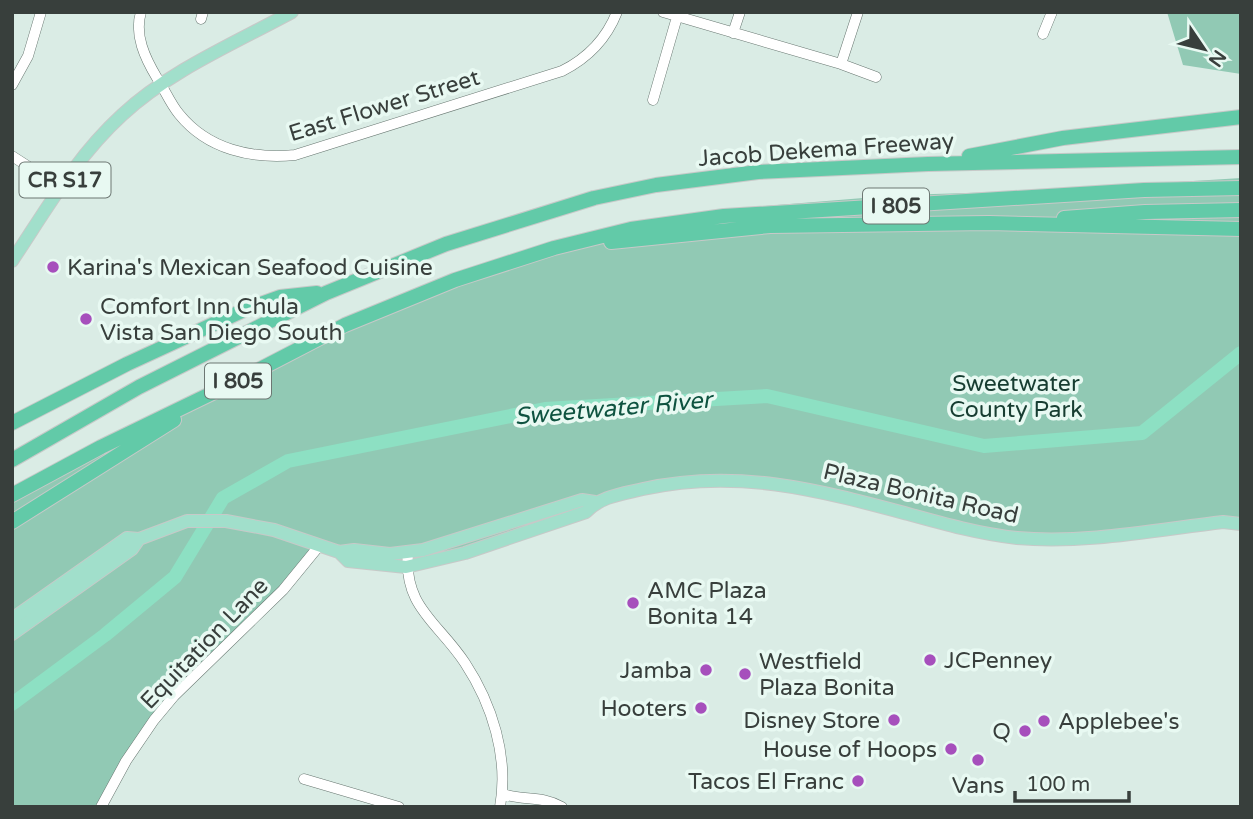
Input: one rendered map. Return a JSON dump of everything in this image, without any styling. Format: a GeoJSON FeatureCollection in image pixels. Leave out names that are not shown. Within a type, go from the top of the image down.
{"type":"FeatureCollection","features":[{"type":"Feature","properties":{"kind":"highway"},"geometry":{"type":"LineString","coordinates":[[928,164],[1063,138],[1241,117]]}},
{"type":"Feature","properties":{"kind":"highway","name":"Jacob Dekema Freeway"},"geometry":{"type":"LineString","coordinates":[[12,460],[139,387],[326,293],[446,244],[594,198],[656,185],[758,172],[928,164],[1241,157]]}},
{"type":"Feature","properties":{"kind":"highway","name":"I 805"},"geometry":{"type":"LineString","coordinates":[[12,495],[100,447],[345,325],[455,280],[554,248],[631,229],[724,216],[1143,190],[1241,188]]}},
{"type":"Feature","properties":{"kind":"highway"},"geometry":{"type":"LineString","coordinates":[[989,223],[1145,212],[1241,209]]}},
{"type":"Feature","properties":{"kind":"highway"},"geometry":{"type":"LineString","coordinates":[[554,248],[733,228],[989,223],[1241,229]]}},
{"type":"Feature","properties":{"kind":"highway"},"geometry":{"type":"LineString","coordinates":[[12,423],[127,364],[242,311],[280,297],[326,293]]}},
{"type":"Feature","properties":{"kind":"highway"},"geometry":{"type":"LineString","coordinates":[[12,522],[235,382]]}},
{"type":"Feature","properties":{"kind":"main road","name":"CR S17"},"geometry":{"type":"LineString","coordinates":[[12,261],[60,187],[89,149],[123,114],[161,85],[292,12]]}},
{"type":"Feature","properties":{"kind":"main road","name":"Plaza Bonita Road"},"geometry":{"type":"LineString","coordinates":[[12,618],[127,538],[139,539],[175,524],[208,520],[274,530],[339,552],[354,550],[390,554],[423,550],[455,541],[582,500],[595,502],[663,484],[722,479],[800,487],[971,531],[1016,538],[1078,538],[1223,522],[1241,524]]}},
{"type":"Feature","properties":{"kind":"main road","name":"Plaza Bonita Road"},"geometry":{"type":"LineString","coordinates":[[339,552],[348,561],[406,567],[465,553],[586,512],[595,502]]}},
{"type":"Feature","properties":{"kind":"main road","name":"Plaza Bonita Road"},"geometry":{"type":"LineString","coordinates":[[12,634],[132,549],[139,539]]}},
{"type":"Feature","properties":{"kind":"street"},"geometry":{"type":"LineString","coordinates":[[12,85],[16,73],[27,57],[41,12]]}},
{"type":"Feature","properties":{"kind":"street","name":"East Flower Street"},"geometry":{"type":"LineString","coordinates":[[141,12],[138,30],[142,46],[161,85],[181,116],[201,135],[241,154],[273,157],[295,155],[562,71],[594,49],[606,34],[617,12]]}},
{"type":"Feature","properties":{"kind":"street"},"geometry":{"type":"LineString","coordinates":[[663,12],[841,64],[876,77]]}},
{"type":"Feature","properties":{"kind":"street"},"geometry":{"type":"LineString","coordinates":[[733,33],[740,12]]}},
{"type":"Feature","properties":{"kind":"street"},"geometry":{"type":"LineString","coordinates":[[841,64],[858,12]]}},
{"type":"Feature","properties":{"kind":"street"},"geometry":{"type":"LineString","coordinates":[[1043,34],[1052,12]]}},
{"type":"Feature","properties":{"kind":"street"},"geometry":{"type":"LineString","coordinates":[[653,100],[677,17]]}},
{"type":"Feature","properties":{"kind":"street"},"geometry":{"type":"LineString","coordinates":[[12,156],[60,187]]}},
{"type":"Feature","properties":{"kind":"street","name":"Equitation Lane"},"geometry":{"type":"LineString","coordinates":[[102,807],[126,761],[154,720],[174,696],[283,590],[319,546]]}},
{"type":"Feature","properties":{"kind":"street"},"geometry":{"type":"LineString","coordinates":[[408,552],[406,567],[415,601],[465,663],[492,716],[501,756],[503,794],[500,807]]}},
{"type":"Feature","properties":{"kind":"street"},"geometry":{"type":"LineString","coordinates":[[304,779],[399,807]]}},
{"type":"Feature","properties":{"kind":"street"},"geometry":{"type":"LineString","coordinates":[[503,794],[538,798],[562,807]]}},
{"type":"Feature","properties":{"kind":"green space"},"geometry":{"type":"Polygon","coordinates":[[[1167,12],[1241,12],[1241,74],[1183,65],[1167,12]]]}},
{"type":"Feature","properties":{"kind":"green space","name":"Sweetwater County Park"},"geometry":{"type":"Polygon","coordinates":[[[1241,178],[1241,524],[1029,539],[807,488],[670,484],[440,555],[405,563],[316,545],[283,591],[176,693],[99,807],[12,807],[12,502],[103,451],[344,326],[455,280],[728,209],[900,195],[1034,191],[1241,178]]]}},
{"type":"Feature","properties":{"kind":"waterway","name":"Sweetwater River"},"geometry":{"type":"LineString","coordinates":[[12,704],[105,635],[175,577],[223,498],[288,461],[545,409],[767,396],[984,446],[1142,433],[1241,353]]}},
{"type":"Feature","properties":{"kind":"place","name":"Karina's Mexican Seafood Cuisine"},"geometry":{"type":"Point","coordinates":[53,267]}},
{"type":"Feature","properties":{"kind":"place","name":"Comfort Inn Chula Vista San Diego South"},"geometry":{"type":"Point","coordinates":[86,319]}},
{"type":"Feature","properties":{"kind":"place","name":"AMC Plaza Bonita 14"},"geometry":{"type":"Point","coordinates":[633,603]}},
{"type":"Feature","properties":{"kind":"place","name":"JCPenney"},"geometry":{"type":"Point","coordinates":[930,660]}},
{"type":"Feature","properties":{"kind":"place","name":"Jamba"},"geometry":{"type":"Point","coordinates":[706,670]}},
{"type":"Feature","properties":{"kind":"place","name":"Westfield Plaza Bonita"},"geometry":{"type":"Point","coordinates":[745,674]}},
{"type":"Feature","properties":{"kind":"place","name":"Hooters"},"geometry":{"type":"Point","coordinates":[701,708]}},
{"type":"Feature","properties":{"kind":"place","name":"Disney Store"},"geometry":{"type":"Point","coordinates":[894,720]}},
{"type":"Feature","properties":{"kind":"place","name":"Applebee's"},"geometry":{"type":"Point","coordinates":[1044,721]}},
{"type":"Feature","properties":{"kind":"place","name":"Q"},"geometry":{"type":"Point","coordinates":[1025,731]}},
{"type":"Feature","properties":{"kind":"place","name":"House of Hoops"},"geometry":{"type":"Point","coordinates":[951,749]}},
{"type":"Feature","properties":{"kind":"place","name":"Vans"},"geometry":{"type":"Point","coordinates":[978,760]}},
{"type":"Feature","properties":{"kind":"place","name":"Tacos El Franc"},"geometry":{"type":"Point","coordinates":[858,781]}}]}
